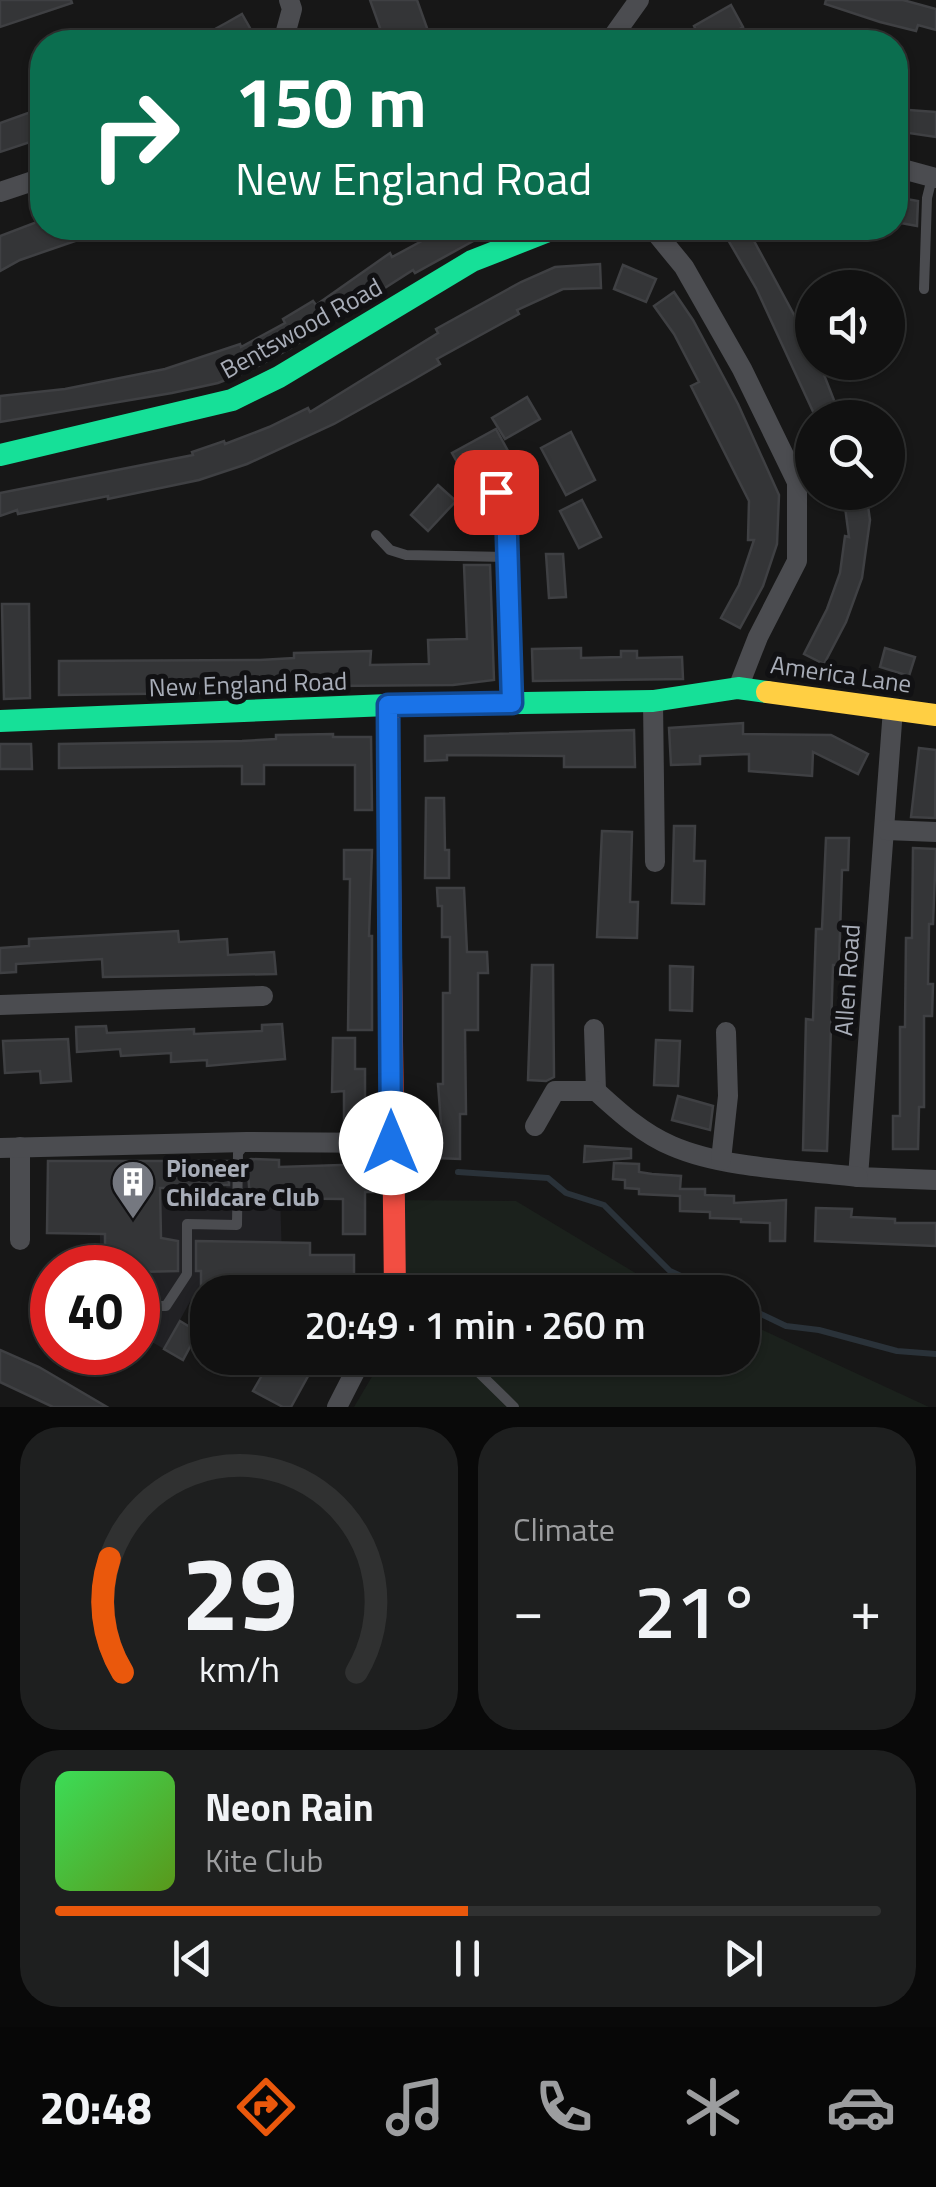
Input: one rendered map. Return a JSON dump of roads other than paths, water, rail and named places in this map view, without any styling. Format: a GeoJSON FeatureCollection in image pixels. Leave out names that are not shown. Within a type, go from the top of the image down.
{"type":"FeatureCollection","features":[{"type":"Feature","properties":{"kind":"street"},"geometry":{"type":"LineString","coordinates":[[286,30],[292,10],[289,0]]}},
{"type":"Feature","properties":{"kind":"street"},"geometry":{"type":"LineString","coordinates":[[618,30],[639,0]]}},
{"type":"Feature","properties":{"kind":"street"},"geometry":{"type":"LineString","coordinates":[[908,170],[934,177]]}},
{"type":"Feature","properties":{"kind":"street"},"geometry":{"type":"LineString","coordinates":[[0,192],[30,182]]}},
{"type":"Feature","properties":{"kind":"street","name":"Bentswood Road"},"geometry":{"type":"LineString","coordinates":[[0,455],[148,423],[237,398],[390,311],[450,271],[516,240]]}},
{"type":"Feature","properties":{"kind":"street"},"geometry":{"type":"LineString","coordinates":[[662,240],[684,267],[742,369],[797,482],[797,561],[758,637],[738,688]]}},
{"type":"Feature","properties":{"kind":"street"},"geometry":{"type":"LineString","coordinates":[[509,499],[512,703]]}},
{"type":"Feature","properties":{"kind":"street","name":"New England Road"},"geometry":{"type":"LineString","coordinates":[[0,720],[388,705],[652,701],[738,688]]}},
{"type":"Feature","properties":{"kind":"street","name":"America Lane"},"geometry":{"type":"LineString","coordinates":[[738,688],[936,715]]}},
{"type":"Feature","properties":{"kind":"street"},"geometry":{"type":"LineString","coordinates":[[652,701],[655,862]]}},
{"type":"Feature","properties":{"kind":"street"},"geometry":{"type":"LineString","coordinates":[[388,705],[391,1143],[396,1275]]}},
{"type":"Feature","properties":{"kind":"street","name":"Allen Road"},"geometry":{"type":"LineString","coordinates":[[858,1177],[893,710]]}},
{"type":"Feature","properties":{"kind":"street"},"geometry":{"type":"LineString","coordinates":[[886,830],[936,832]]}},
{"type":"Feature","properties":{"kind":"street"},"geometry":{"type":"LineString","coordinates":[[0,1005],[262,996]]}},
{"type":"Feature","properties":{"kind":"street"},"geometry":{"type":"LineString","coordinates":[[594,1030],[596,1091]]}},
{"type":"Feature","properties":{"kind":"street"},"geometry":{"type":"LineString","coordinates":[[722,1160],[728,1096],[726,1032]]}},
{"type":"Feature","properties":{"kind":"street"},"geometry":{"type":"LineString","coordinates":[[535,1126],[555,1090],[596,1091],[627,1119],[672,1146],[722,1160],[858,1177],[936,1180]]}},
{"type":"Feature","properties":{"kind":"street"},"geometry":{"type":"LineString","coordinates":[[20,1240],[10,1148],[391,1143]]}},
{"type":"Feature","properties":{"kind":"street"},"geometry":{"type":"LineString","coordinates":[[337,1407],[353,1375]]}},
{"type":"Feature","properties":{"kind":"lane"},"geometry":{"type":"LineString","coordinates":[[924,289],[927,198],[934,177]]}},
{"type":"Feature","properties":{"kind":"lane"},"geometry":{"type":"LineString","coordinates":[[376,534],[390,550],[406,555],[508,557]]}},
{"type":"Feature","properties":{"kind":"lane"},"geometry":{"type":"LineString","coordinates":[[160,1306],[166,1306],[188,1274],[188,1224],[238,1225],[238,1153],[246,1142]]}},
{"type":"Feature","properties":{"kind":"lane"},"geometry":{"type":"LineString","coordinates":[[481,1375],[514,1407]]}},
{"type":"Feature","properties":{"kind":"waterway"},"geometry":{"type":"LineString","coordinates":[[458,1172],[548,1178],[566,1193],[604,1205],[670,1271],[679,1275]]}},
{"type":"Feature","properties":{"kind":"waterway"},"geometry":{"type":"LineString","coordinates":[[760,1314],[786,1326],[819,1330],[897,1351],[936,1354]]}},
{"type":"Feature","properties":{"kind":"place","name":"Pioneer Childcare Club"},"geometry":{"type":"Point","coordinates":[133,1220]}}]}
